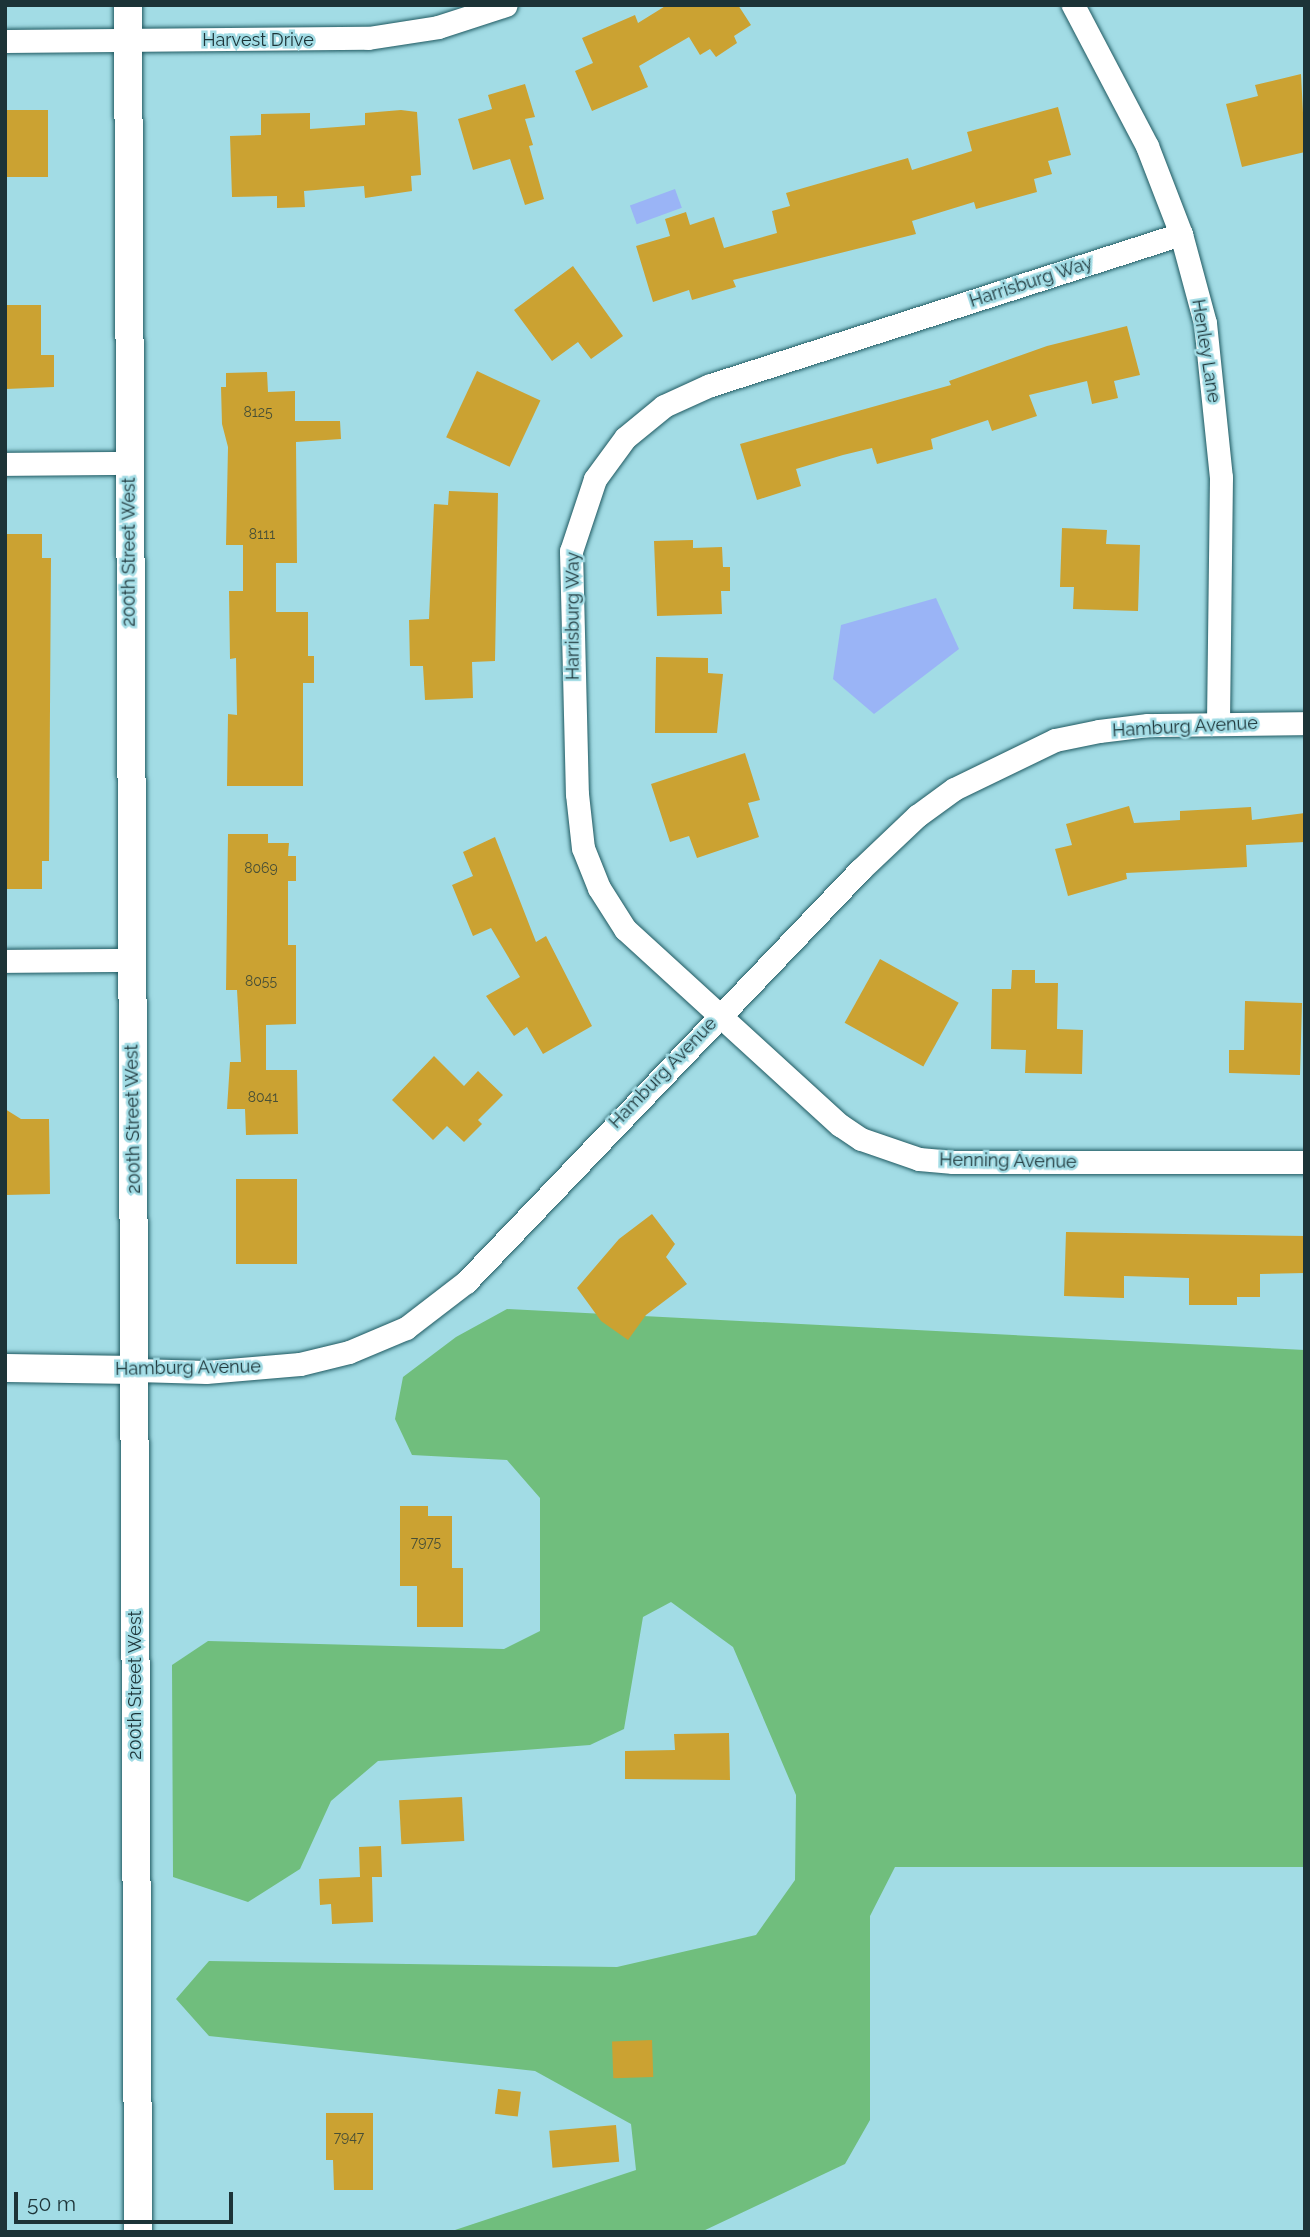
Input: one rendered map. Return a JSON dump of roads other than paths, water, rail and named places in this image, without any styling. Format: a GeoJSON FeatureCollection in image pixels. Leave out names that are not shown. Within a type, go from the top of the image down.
{"type":"FeatureCollection","features":[{"type":"Feature","properties":{"kind":"street","name":"200th Street West"},"geometry":{"type":"LineString","coordinates":[[128,5],[138,2232]]}},
{"type":"Feature","properties":{"kind":"street","name":"Harvest Drive"},"geometry":{"type":"LineString","coordinates":[[5,41],[368,38],[438,27],[506,5]]}},
{"type":"Feature","properties":{"kind":"street","name":"Henley Lane"},"geometry":{"type":"LineString","coordinates":[[1073,5],[1147,146],[1181,234],[1205,323],[1221,477],[1218,723]]}},
{"type":"Feature","properties":{"kind":"street","name":"Harrisburg Way"},"geometry":{"type":"LineString","coordinates":[[720,1013],[625,929],[599,888],[583,848],[577,794],[570,576],[576,526],[594,479],[643,421],[686,394],[1181,234]]}},
{"type":"Feature","properties":{"kind":"street"},"geometry":{"type":"LineString","coordinates":[[5,464],[129,463]]}},
{"type":"Feature","properties":{"kind":"street","name":"Hamburg Avenue"},"geometry":{"type":"LineString","coordinates":[[5,1368],[218,1371],[300,1364],[349,1352],[406,1328],[466,1282],[720,1013],[860,870],[917,816],[954,789],[1055,740],[1148,725],[1305,723]]}},
{"type":"Feature","properties":{"kind":"street"},"geometry":{"type":"LineString","coordinates":[[5,961],[131,960]]}},
{"type":"Feature","properties":{"kind":"street","name":"Henning Avenue"},"geometry":{"type":"LineString","coordinates":[[720,1013],[840,1125],[862,1139],[919,1159],[953,1163],[1305,1163]]}},
{"type":"Feature","properties":{"kind":"water"},"geometry":{"type":"Polygon","coordinates":[[[675,189],[682,208],[637,224],[630,205],[675,189]]]}},
{"type":"Feature","properties":{"kind":"water"},"geometry":{"type":"Polygon","coordinates":[[[936,598],[959,649],[874,714],[833,679],[841,625],[936,598]]]}}]}
